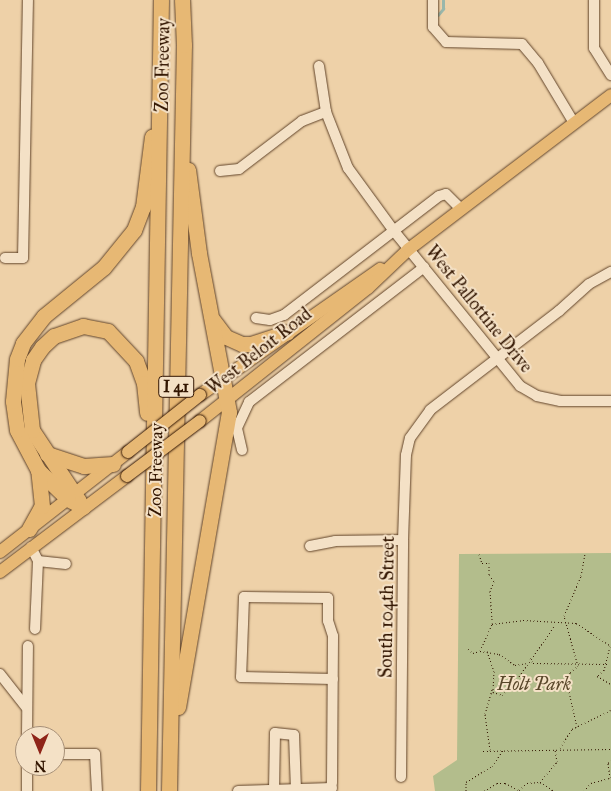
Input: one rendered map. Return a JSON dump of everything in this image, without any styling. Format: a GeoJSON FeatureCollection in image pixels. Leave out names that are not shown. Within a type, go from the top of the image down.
{"type":"FeatureCollection","features":[{"type":"Feature","properties":{"kind":"highway","name":"Zoo Freeway"},"geometry":{"type":"LineString","coordinates":[[148,791],[162,64],[161,0]]}},
{"type":"Feature","properties":{"kind":"highway","name":"Zoo Freeway"},"geometry":{"type":"LineString","coordinates":[[168,791],[182,0]]}},
{"type":"Feature","properties":{"kind":"highway"},"geometry":{"type":"LineString","coordinates":[[30,529],[42,506],[38,470],[17,430],[13,401],[17,359],[23,343],[44,316],[104,267],[134,230],[143,207],[162,64]]}},
{"type":"Feature","properties":{"kind":"highway"},"geometry":{"type":"LineString","coordinates":[[169,774],[186,652],[229,412],[198,253],[181,117]]}},
{"type":"Feature","properties":{"kind":"highway"},"geometry":{"type":"LineString","coordinates":[[210,316],[226,337],[242,344],[251,344],[287,332]]}},
{"type":"Feature","properties":{"kind":"highway"},"geometry":{"type":"LineString","coordinates":[[71,496],[48,454],[32,430],[27,409],[27,383],[33,360],[54,336],[83,326],[108,331],[136,361],[144,383],[154,472]]}},
{"type":"Feature","properties":{"kind":"highway"},"geometry":{"type":"LineString","coordinates":[[48,454],[84,466],[113,464]]}},
{"type":"Feature","properties":{"kind":"highway"},"geometry":{"type":"LineString","coordinates":[[38,470],[83,507]]}},
{"type":"Feature","properties":{"kind":"main road","name":"West Beloit Road"},"geometry":{"type":"LineString","coordinates":[[0,552],[223,377],[393,262],[611,95]]}},
{"type":"Feature","properties":{"kind":"main road","name":"West Beloit Road"},"geometry":{"type":"LineString","coordinates":[[0,572],[83,507],[200,420],[368,288],[393,262]]}},
{"type":"Feature","properties":{"kind":"street"},"geometry":{"type":"LineString","coordinates":[[5,258],[23,258],[28,0]]}},
{"type":"Feature","properties":{"kind":"street"},"geometry":{"type":"LineString","coordinates":[[433,0],[433,27],[446,42],[522,44],[538,62],[574,123]]}},
{"type":"Feature","properties":{"kind":"street"},"geometry":{"type":"LineString","coordinates":[[594,0],[594,48],[611,75]]}},
{"type":"Feature","properties":{"kind":"street","name":"West Pallottine Drive"},"geometry":{"type":"LineString","coordinates":[[319,66],[326,112],[348,168],[394,231],[520,386],[537,396],[560,401],[611,401]]}},
{"type":"Feature","properties":{"kind":"street"},"geometry":{"type":"LineString","coordinates":[[220,171],[239,169],[302,121],[326,112]]}},
{"type":"Feature","properties":{"kind":"street"},"geometry":{"type":"LineString","coordinates":[[256,318],[270,320],[284,315],[446,194],[461,209]]}},
{"type":"Feature","properties":{"kind":"street"},"geometry":{"type":"LineString","coordinates":[[242,450],[237,428],[249,402],[424,268]]}},
{"type":"Feature","properties":{"kind":"street"},"geometry":{"type":"LineString","coordinates":[[498,359],[589,284],[611,272]]}},
{"type":"Feature","properties":{"kind":"street","name":"South 104th Street"},"geometry":{"type":"LineString","coordinates":[[401,777],[403,540],[406,455],[410,438],[427,412],[498,359]]}},
{"type":"Feature","properties":{"kind":"street"},"geometry":{"type":"LineString","coordinates":[[310,546],[335,541],[403,540]]}},
{"type":"Feature","properties":{"kind":"street"},"geometry":{"type":"LineString","coordinates":[[31,547],[38,561],[35,629]]}},
{"type":"Feature","properties":{"kind":"street"},"geometry":{"type":"LineString","coordinates":[[38,561],[66,564]]}},
{"type":"Feature","properties":{"kind":"street"},"geometry":{"type":"LineString","coordinates":[[238,791],[332,787],[333,679],[333,636],[328,622],[328,598],[244,597],[241,677],[333,679]]}},
{"type":"Feature","properties":{"kind":"street"},"geometry":{"type":"LineString","coordinates":[[27,726],[28,646]]}},
{"type":"Feature","properties":{"kind":"street"},"geometry":{"type":"LineString","coordinates":[[0,674],[26,707]]}},
{"type":"Feature","properties":{"kind":"street"},"geometry":{"type":"LineString","coordinates":[[274,790],[272,738],[275,733],[294,735],[296,789]]}},
{"type":"Feature","properties":{"kind":"street"},"geometry":{"type":"LineString","coordinates":[[65,754],[94,754],[97,791]]}},
{"type":"Feature","properties":{"kind":"street"},"geometry":{"type":"LineString","coordinates":[[27,776],[27,791]]}},
{"type":"Feature","properties":{"kind":"path"},"geometry":{"type":"LineString","coordinates":[[577,727],[568,687],[570,672],[578,666],[564,616],[581,576],[585,553]]}},
{"type":"Feature","properties":{"kind":"path"},"geometry":{"type":"LineString","coordinates":[[479,554],[482,563],[489,563],[489,575],[494,581],[490,591],[492,624],[480,651]]}},
{"type":"Feature","properties":{"kind":"path"},"geometry":{"type":"LineString","coordinates":[[492,624],[523,620],[584,626],[610,646],[607,664],[597,676],[611,684]]}},
{"type":"Feature","properties":{"kind":"path"},"geometry":{"type":"LineString","coordinates":[[492,688],[497,695],[508,692],[527,662],[556,624]]}},
{"type":"Feature","properties":{"kind":"path"},"geometry":{"type":"LineString","coordinates":[[468,649],[473,652],[487,651],[499,654],[515,665],[527,662]]}},
{"type":"Feature","properties":{"kind":"path"},"geometry":{"type":"LineString","coordinates":[[487,651],[494,671],[485,719],[490,751]]}},
{"type":"Feature","properties":{"kind":"path"},"geometry":{"type":"LineString","coordinates":[[530,658],[533,663],[607,664]]}},
{"type":"Feature","properties":{"kind":"path"},"geometry":{"type":"LineString","coordinates":[[560,748],[568,734],[577,727],[611,710]]}},
{"type":"Feature","properties":{"kind":"path"},"geometry":{"type":"LineString","coordinates":[[483,751],[555,750],[560,748],[611,749]]}},
{"type":"Feature","properties":{"kind":"path"},"geometry":{"type":"LineString","coordinates":[[466,791],[466,782],[492,766],[504,750]]}},
{"type":"Feature","properties":{"kind":"path"},"geometry":{"type":"LineString","coordinates":[[540,782],[558,762],[555,750]]}},
{"type":"Feature","properties":{"kind":"path"},"geometry":{"type":"LineString","coordinates":[[584,791],[591,783],[610,778],[608,764],[611,761]]}},
{"type":"Feature","properties":{"kind":"path"},"geometry":{"type":"LineString","coordinates":[[484,791],[497,783],[505,783],[519,790],[526,783],[540,782],[554,791]]}},
{"type":"Feature","properties":{"kind":"path"},"geometry":{"type":"LineString","coordinates":[[570,791],[575,791]]}},
{"type":"Feature","properties":{"kind":"green space","name":"Holt Park"},"geometry":{"type":"Polygon","coordinates":[[[611,553],[611,791],[435,791],[433,776],[457,760],[459,554],[611,553]]]}},
{"type":"Feature","properties":{"kind":"waterway"},"geometry":{"type":"LineString","coordinates":[[438,15],[443,9],[443,1]]}}]}
